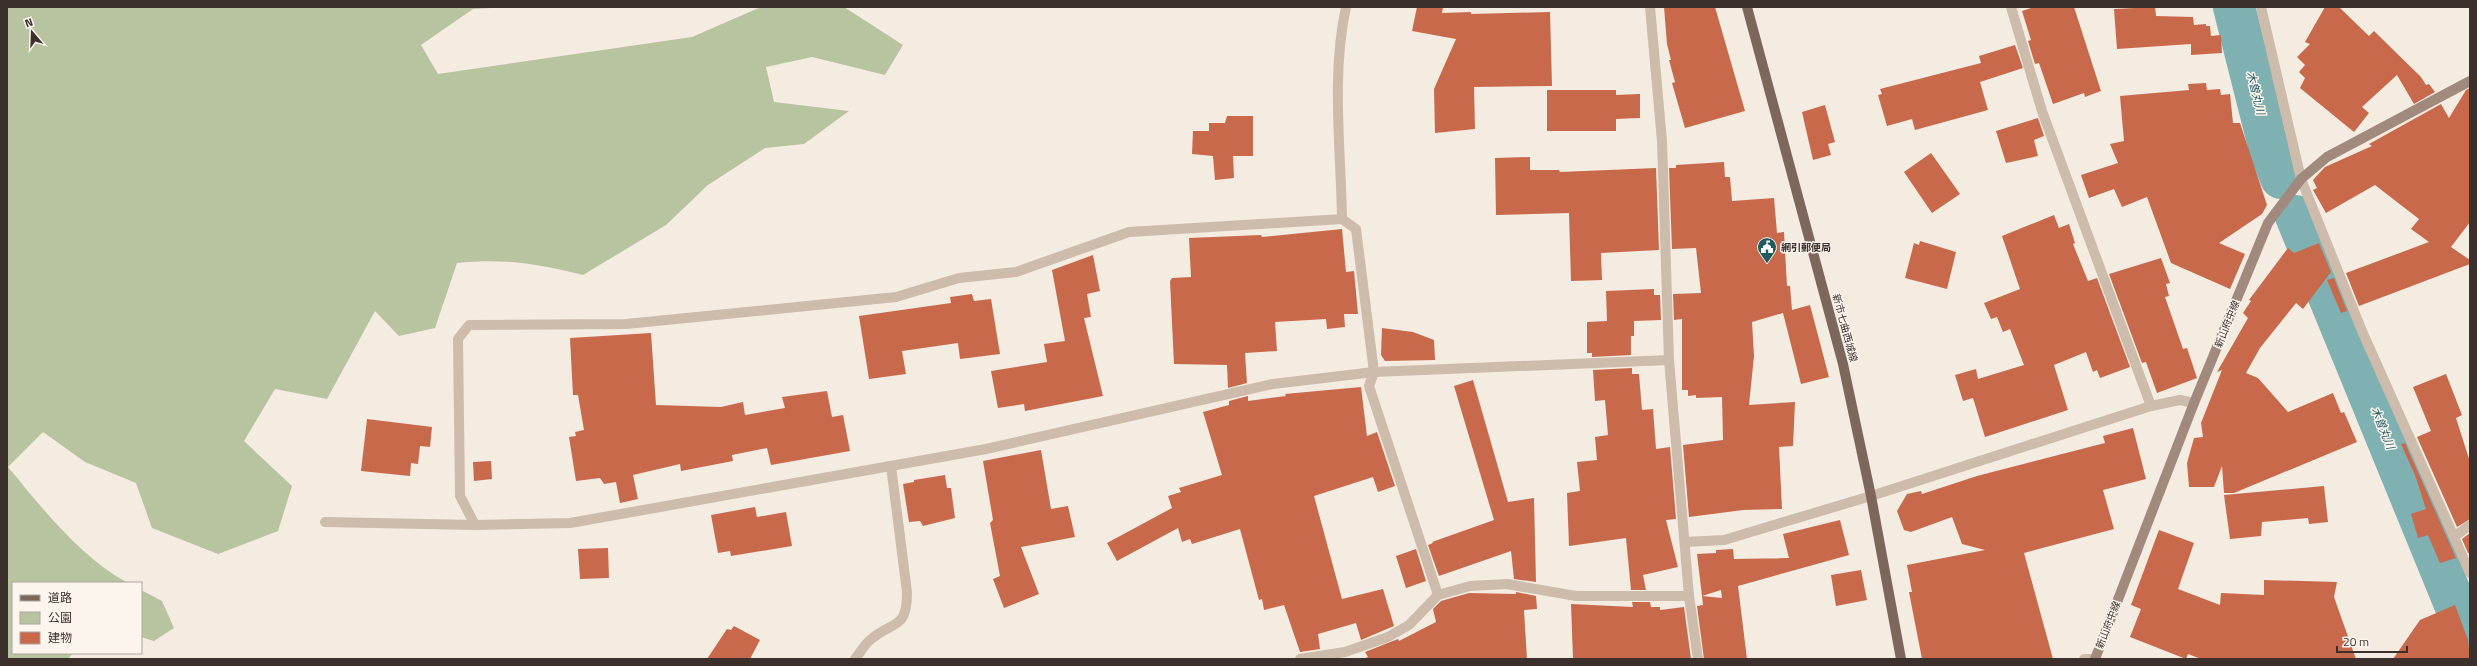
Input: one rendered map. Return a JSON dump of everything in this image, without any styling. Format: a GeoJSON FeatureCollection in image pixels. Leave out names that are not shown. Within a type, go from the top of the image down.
{"type":"FeatureCollection","features":[{"type":"Feature","properties":{"kind":"main road","name":"新市七曲西城線"},"geometry":{"type":"LineString","coordinates":[[1747,7],[1843,364],[1872,496],[1901,659]]}},
{"type":"Feature","properties":{"kind":"main road","name":"新山府中線"},"geometry":{"type":"LineString","coordinates":[[2095,659],[2194,403],[2268,223],[2301,179],[2327,157],[2470,81]]}},
{"type":"Feature","properties":{"kind":"street"},"geometry":{"type":"LineString","coordinates":[[1342,219],[1339,74],[1341,30],[1346,7]]}},
{"type":"Feature","properties":{"kind":"street"},"geometry":{"type":"LineString","coordinates":[[1650,7],[1662,141],[1669,360],[1689,596],[1698,659]]}},
{"type":"Feature","properties":{"kind":"street"},"geometry":{"type":"LineString","coordinates":[[2010,7],[2042,111],[2151,406]]}},
{"type":"Feature","properties":{"kind":"street"},"geometry":{"type":"LineString","coordinates":[[2261,7],[2301,179],[2362,331],[2455,536],[2470,573]]}},
{"type":"Feature","properties":{"kind":"street"},"geometry":{"type":"LineString","coordinates":[[475,525],[460,496],[458,340],[469,325],[626,324],[896,297],[959,278],[1016,272],[1129,232],[1342,219],[1356,229],[1374,372],[1369,386],[1438,595]]}},
{"type":"Feature","properties":{"kind":"street"},"geometry":{"type":"LineString","coordinates":[[325,522],[475,525],[570,523],[986,449],[1273,384],[1374,372],[1669,360]]}},
{"type":"Feature","properties":{"kind":"street"},"geometry":{"type":"LineString","coordinates":[[1685,542],[1724,540],[1872,496],[2151,406],[2180,400],[2194,403]]}},
{"type":"Feature","properties":{"kind":"street"},"geometry":{"type":"LineString","coordinates":[[854,659],[870,640],[897,625],[907,610],[891,466]]}},
{"type":"Feature","properties":{"kind":"street"},"geometry":{"type":"LineString","coordinates":[[2455,536],[2470,524]]}},
{"type":"Feature","properties":{"kind":"street"},"geometry":{"type":"LineString","coordinates":[[1300,659],[1345,652],[1388,637],[1409,625],[1438,595],[1470,586],[1507,584],[1576,596],[1689,596]]}},
{"type":"Feature","properties":{"kind":"street"},"geometry":{"type":"LineString","coordinates":[[2084,659],[2095,659]]}},
{"type":"Feature","properties":{"kind":"green space"},"geometry":{"type":"Polygon","coordinates":[[[7,7],[510,7],[473,9],[421,45],[438,74],[692,37],[761,7],[844,7],[903,45],[885,75],[812,57],[766,67],[774,102],[849,111],[804,144],[765,148],[708,185],[666,225],[583,275],[521,263],[490,261],[457,263],[435,328],[399,336],[375,311],[327,399],[275,389],[244,441],[292,486],[278,531],[218,554],[152,528],[136,483],[85,462],[43,432],[8,467],[63,531],[78,546],[110,572],[126,582],[12,582],[12,654],[72,654],[68,659],[7,659],[7,7]]]}},
{"type":"Feature","properties":{"kind":"green space"},"geometry":{"type":"Polygon","coordinates":[[[142,591],[162,601],[174,628],[154,641],[142,637],[142,591]]]}},
{"type":"Feature","properties":{"kind":"building"},"geometry":{"type":"Polygon","coordinates":[[[1417,7],[1443,7],[1442,13],[1471,12],[1471,14],[1550,12],[1552,86],[1474,87],[1475,129],[1435,133],[1434,89],[1456,39],[1412,31],[1417,7]]]}},
{"type":"Feature","properties":{"kind":"building"},"geometry":{"type":"Polygon","coordinates":[[[1664,7],[1715,7],[1745,111],[1685,128],[1672,83],[1675,82],[1669,60],[1671,60],[1667,44],[1664,7]]]}},
{"type":"Feature","properties":{"kind":"building"},"geometry":{"type":"Polygon","coordinates":[[[2034,7],[2074,7],[2101,91],[2085,97],[2084,93],[2053,104],[2039,63],[2035,64],[2028,41],[2031,40],[2022,11],[2034,7]]]}},
{"type":"Feature","properties":{"kind":"building"},"geometry":{"type":"Polygon","coordinates":[[[2155,7],[2156,16],[2193,17],[2194,25],[2206,24],[2206,26],[2210,26],[2211,36],[2221,35],[2222,53],[2191,55],[2191,44],[2117,49],[2114,9],[2155,7]]]}},
{"type":"Feature","properties":{"kind":"building"},"geometry":{"type":"Polygon","coordinates":[[[2325,7],[2339,7],[2369,36],[2374,31],[2421,77],[2426,85],[2429,84],[2435,92],[2414,104],[2397,75],[2362,107],[2369,113],[2354,132],[2300,88],[2305,78],[2299,72],[2305,65],[2297,57],[2310,44],[2305,42],[2325,7]]]}},
{"type":"Feature","properties":{"kind":"building"},"geometry":{"type":"Polygon","coordinates":[[[2015,45],[2023,68],[1980,82],[1988,110],[1915,130],[1912,119],[1887,126],[1878,95],[1882,94],[1880,89],[1981,63],[1979,56],[2015,45]]]}},
{"type":"Feature","properties":{"kind":"building"},"geometry":{"type":"Polygon","coordinates":[[[2206,83],[2207,90],[2220,89],[2221,95],[2230,94],[2233,123],[2240,123],[2267,205],[2262,214],[2219,243],[2245,254],[2230,289],[2171,263],[2147,197],[2122,207],[2114,189],[2089,198],[2081,175],[2118,163],[2110,144],[2124,141],[2120,96],[2189,90],[2188,84],[2206,83]]]}},
{"type":"Feature","properties":{"kind":"building"},"geometry":{"type":"Polygon","coordinates":[[[2470,88],[2470,222],[2451,247],[2470,260],[2470,264],[2359,306],[2346,273],[2429,242],[2411,229],[2419,219],[2375,185],[2326,213],[2313,190],[2317,188],[2313,180],[2325,167],[2372,146],[2369,144],[2441,104],[2449,118],[2466,90],[2470,88]]]}},
{"type":"Feature","properties":{"kind":"building"},"geometry":{"type":"Polygon","coordinates":[[[1547,90],[1616,90],[1616,95],[1640,94],[1640,118],[1616,119],[1616,131],[1547,131],[1547,90]]]}},
{"type":"Feature","properties":{"kind":"building"},"geometry":{"type":"Polygon","coordinates":[[[1825,105],[1835,142],[1828,144],[1831,155],[1813,160],[1802,112],[1825,105]]]}},
{"type":"Feature","properties":{"kind":"building"},"geometry":{"type":"Polygon","coordinates":[[[1227,116],[1253,116],[1253,156],[1233,156],[1234,178],[1215,180],[1213,156],[1192,154],[1193,131],[1209,131],[1209,123],[1225,123],[1227,116]]]}},
{"type":"Feature","properties":{"kind":"building"},"geometry":{"type":"Polygon","coordinates":[[[2038,118],[2044,136],[2034,140],[2038,156],[2006,163],[1996,131],[2038,118]]]}},
{"type":"Feature","properties":{"kind":"building"},"geometry":{"type":"Polygon","coordinates":[[[1931,153],[1960,194],[1932,213],[1904,172],[1931,153]]]}},
{"type":"Feature","properties":{"kind":"building"},"geometry":{"type":"Polygon","coordinates":[[[1530,157],[1530,170],[1559,170],[1560,172],[1656,168],[1659,250],[1601,253],[1602,280],[1571,281],[1569,213],[1496,215],[1495,158],[1530,157]]]}},
{"type":"Feature","properties":{"kind":"building"},"geometry":{"type":"Polygon","coordinates":[[[1724,162],[1725,177],[1730,177],[1732,201],[1774,198],[1777,233],[1784,232],[1787,286],[1790,286],[1792,310],[1810,305],[1829,377],[1801,384],[1783,313],[1752,322],[1754,356],[1749,405],[1795,402],[1793,446],[1779,447],[1782,509],[1743,510],[1689,517],[1683,445],[1723,440],[1722,397],[1696,398],[1696,395],[1688,396],[1688,390],[1682,390],[1682,319],[1674,320],[1673,294],[1701,293],[1696,248],[1672,249],[1669,168],[1676,168],[1676,165],[1724,162]]]}},
{"type":"Feature","properties":{"kind":"building"},"geometry":{"type":"Polygon","coordinates":[[[2054,215],[2059,228],[2069,224],[2075,243],[2073,244],[2088,281],[2097,278],[2130,367],[2100,378],[2097,370],[2093,372],[2086,352],[2054,365],[2068,410],[1985,437],[1973,398],[1963,401],[1955,375],[1976,369],[1978,379],[2024,365],[2010,329],[2003,332],[1997,317],[1991,319],[1984,303],[2020,289],[2002,236],[2054,215]]]}},
{"type":"Feature","properties":{"kind":"building"},"geometry":{"type":"Polygon","coordinates":[[[1342,229],[1346,272],[1354,271],[1358,314],[1344,314],[1345,327],[1327,329],[1326,319],[1275,322],[1277,351],[1245,353],[1247,383],[1228,388],[1227,365],[1174,364],[1170,281],[1172,278],[1191,277],[1189,238],[1261,235],[1262,237],[1342,229]]]}},
{"type":"Feature","properties":{"kind":"building"},"geometry":{"type":"Polygon","coordinates":[[[1920,241],[1956,252],[1947,289],[1905,278],[1914,243],[1919,245],[1920,241]]]}},
{"type":"Feature","properties":{"kind":"building"},"geometry":{"type":"Polygon","coordinates":[[[2319,243],[2331,272],[2303,309],[2296,303],[2260,348],[2246,373],[2258,378],[2288,412],[2333,393],[2341,413],[2344,412],[2357,442],[2234,493],[2224,493],[2222,466],[2214,487],[2189,487],[2187,463],[2194,438],[2203,437],[2201,423],[2222,370],[2217,372],[2248,318],[2243,313],[2251,301],[2249,300],[2288,248],[2294,253],[2319,243]]]}},
{"type":"Feature","properties":{"kind":"building"},"geometry":{"type":"Polygon","coordinates":[[[1093,255],[1100,291],[1087,294],[1091,317],[1084,318],[1103,396],[1025,411],[1024,404],[998,408],[991,371],[1047,362],[1044,344],[1065,341],[1052,270],[1093,255]]]}},
{"type":"Feature","properties":{"kind":"building"},"geometry":{"type":"Polygon","coordinates":[[[2161,258],[2170,283],[2166,284],[2169,296],[2165,297],[2183,349],[2187,348],[2197,378],[2157,393],[2146,362],[2142,363],[2109,274],[2161,258]]]}},
{"type":"Feature","properties":{"kind":"building"},"geometry":{"type":"Polygon","coordinates":[[[2334,278],[2347,311],[2341,313],[2327,280],[2334,278]]]}},
{"type":"Feature","properties":{"kind":"building"},"geometry":{"type":"Polygon","coordinates":[[[1654,289],[1654,295],[1660,295],[1661,320],[1634,321],[1634,336],[1631,336],[1631,355],[1592,357],[1592,353],[1587,353],[1587,322],[1607,321],[1606,291],[1654,289]]]}},
{"type":"Feature","properties":{"kind":"building"},"geometry":{"type":"Polygon","coordinates":[[[972,294],[974,301],[991,299],[1000,354],[960,359],[958,343],[902,351],[906,374],[869,379],[859,316],[951,303],[950,297],[972,294]]]}},
{"type":"Feature","properties":{"kind":"building"},"geometry":{"type":"Polygon","coordinates":[[[1382,328],[1413,332],[1434,340],[1435,360],[1385,361],[1381,355],[1382,328]]]}},
{"type":"Feature","properties":{"kind":"building"},"geometry":{"type":"Polygon","coordinates":[[[651,333],[656,405],[721,407],[743,402],[745,415],[785,408],[782,397],[827,391],[832,417],[843,415],[850,451],[771,465],[767,448],[732,455],[733,461],[681,471],[680,464],[633,475],[638,499],[620,503],[616,482],[604,484],[600,478],[576,481],[569,437],[576,436],[575,432],[584,430],[578,395],[573,395],[570,338],[651,333]]]}},
{"type":"Feature","properties":{"kind":"building"},"geometry":{"type":"Polygon","coordinates":[[[1632,368],[1632,374],[1639,374],[1642,410],[1653,409],[1656,449],[1670,447],[1676,519],[1666,520],[1678,567],[1643,575],[1646,590],[1631,590],[1626,538],[1569,546],[1567,493],[1580,491],[1577,462],[1597,460],[1595,437],[1608,435],[1605,400],[1595,401],[1593,370],[1632,368]]]}},
{"type":"Feature","properties":{"kind":"building"},"geometry":{"type":"Polygon","coordinates":[[[2446,374],[2462,415],[2456,418],[2470,462],[2470,519],[2457,527],[2417,437],[2431,431],[2413,387],[2446,374]]]}},
{"type":"Feature","properties":{"kind":"building"},"geometry":{"type":"Polygon","coordinates":[[[1473,380],[1508,502],[1534,498],[1536,582],[1514,579],[1511,551],[1439,576],[1428,545],[1433,543],[1432,542],[1494,520],[1454,386],[1473,380]]]}},
{"type":"Feature","properties":{"kind":"building"},"geometry":{"type":"Polygon","coordinates":[[[1361,387],[1367,436],[1377,432],[1395,486],[1378,492],[1373,477],[1314,496],[1342,599],[1383,589],[1394,626],[1361,640],[1356,623],[1318,634],[1320,649],[1300,652],[1284,605],[1264,610],[1262,599],[1259,600],[1240,529],[1192,544],[1190,539],[1182,542],[1178,528],[1117,561],[1107,543],[1172,508],[1168,496],[1181,492],[1179,488],[1222,475],[1203,412],[1229,405],[1229,401],[1248,396],[1248,401],[1286,396],[1285,394],[1361,387]]]}},
{"type":"Feature","properties":{"kind":"building"},"geometry":{"type":"Polygon","coordinates":[[[367,419],[432,427],[430,447],[420,446],[418,464],[411,463],[410,476],[361,471],[367,419]]]}},
{"type":"Feature","properties":{"kind":"building"},"geometry":{"type":"Polygon","coordinates":[[[2133,428],[2146,479],[2103,490],[2114,529],[2024,553],[2053,659],[1922,659],[1909,592],[1912,592],[1907,565],[1985,550],[1962,544],[1952,517],[1911,532],[1904,530],[1897,511],[1907,494],[1921,491],[1922,494],[1977,476],[2105,443],[2103,436],[2133,428]]]}},
{"type":"Feature","properties":{"kind":"building"},"geometry":{"type":"Polygon","coordinates":[[[2405,443],[2456,558],[2440,563],[2428,535],[2418,538],[2411,514],[2426,509],[2415,475],[2401,444],[2405,443]]]}},
{"type":"Feature","properties":{"kind":"building"},"geometry":{"type":"Polygon","coordinates":[[[1041,450],[1051,509],[1068,506],[1075,537],[1021,547],[1039,594],[1004,608],[993,579],[1000,576],[990,523],[993,520],[983,461],[1041,450]]]}},
{"type":"Feature","properties":{"kind":"building"},"geometry":{"type":"Polygon","coordinates":[[[491,461],[492,479],[474,481],[473,462],[491,461]]]}},
{"type":"Feature","properties":{"kind":"building"},"geometry":{"type":"Polygon","coordinates":[[[945,475],[947,488],[951,488],[955,518],[923,526],[920,521],[909,522],[903,484],[914,482],[914,480],[945,475]]]}},
{"type":"Feature","properties":{"kind":"building"},"geometry":{"type":"Polygon","coordinates":[[[2324,486],[2328,522],[2309,524],[2308,518],[2262,522],[2261,536],[2230,539],[2224,495],[2324,486]]]}},
{"type":"Feature","properties":{"kind":"building"},"geometry":{"type":"Polygon","coordinates":[[[755,507],[757,517],[786,512],[792,546],[731,556],[730,551],[718,553],[711,515],[755,507]]]}},
{"type":"Feature","properties":{"kind":"building"},"geometry":{"type":"Polygon","coordinates":[[[1840,520],[1849,555],[1738,586],[1747,659],[1704,659],[1697,606],[1703,605],[1697,554],[1716,553],[1716,550],[1733,549],[1734,559],[1789,558],[1783,534],[1840,520]],[[1721,590],[1702,596],[1722,598],[1721,590]]]}},
{"type":"Feature","properties":{"kind":"building"},"geometry":{"type":"Polygon","coordinates":[[[2159,530],[2194,543],[2178,589],[2220,605],[2221,593],[2264,595],[2264,580],[2337,582],[2334,597],[2356,659],[2201,659],[2188,654],[2186,659],[2130,637],[2141,609],[2131,605],[2159,530]]]}},
{"type":"Feature","properties":{"kind":"building"},"geometry":{"type":"Polygon","coordinates":[[[2470,533],[2470,553],[2468,553],[2462,539],[2470,533]]]}},
{"type":"Feature","properties":{"kind":"building"},"geometry":{"type":"Polygon","coordinates":[[[608,548],[609,578],[580,579],[578,549],[608,548]]]}},
{"type":"Feature","properties":{"kind":"building"},"geometry":{"type":"Polygon","coordinates":[[[1416,549],[1426,581],[1406,588],[1396,556],[1416,549]]]}},
{"type":"Feature","properties":{"kind":"building"},"geometry":{"type":"Polygon","coordinates":[[[1861,570],[1867,600],[1836,606],[1831,575],[1861,570]]]}},
{"type":"Feature","properties":{"kind":"building"},"geometry":{"type":"Polygon","coordinates":[[[1516,592],[1536,596],[1537,609],[1524,610],[1527,659],[1363,659],[1368,657],[1365,652],[1398,639],[1399,641],[1436,622],[1433,609],[1441,601],[1469,593],[1516,594],[1516,592]]]}},
{"type":"Feature","properties":{"kind":"building"},"geometry":{"type":"Polygon","coordinates":[[[1632,602],[1650,602],[1651,607],[1660,607],[1660,610],[1684,607],[1691,659],[1573,659],[1571,604],[1633,607],[1632,602]]]}},
{"type":"Feature","properties":{"kind":"building"},"geometry":{"type":"Polygon","coordinates":[[[2455,605],[2468,640],[2470,659],[2393,659],[2420,620],[2455,605]]]}},
{"type":"Feature","properties":{"kind":"building"},"geometry":{"type":"Polygon","coordinates":[[[734,626],[760,640],[750,659],[707,659],[727,629],[731,630],[734,626]]]}},
{"type":"Feature","properties":{"kind":"waterway","name":"木曽丸川"},"geometry":{"type":"LineString","coordinates":[[2234,7],[2270,150],[2281,178]]}},
{"type":"Feature","properties":{"kind":"waterway","name":"木曽丸川"},"geometry":{"type":"LineString","coordinates":[[2296,216],[2470,641]]}},
{"type":"Feature","properties":{"kind":"place","name":"網引郵便局"},"geometry":{"type":"Point","coordinates":[1767,264]}}]}
